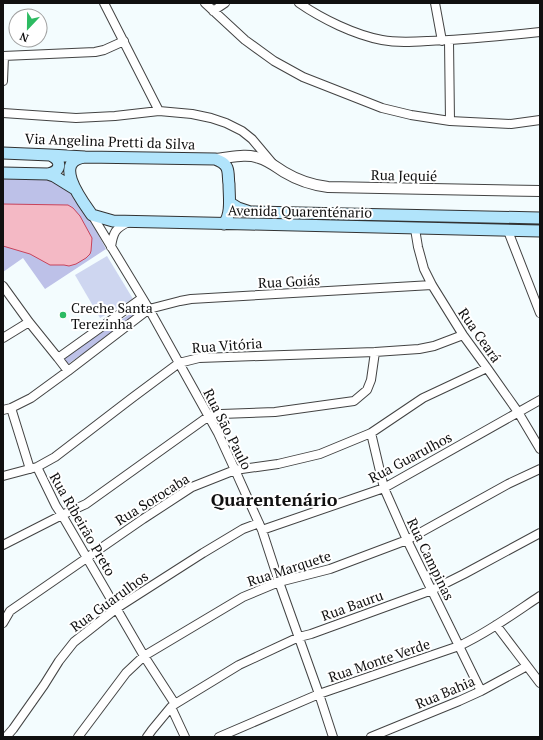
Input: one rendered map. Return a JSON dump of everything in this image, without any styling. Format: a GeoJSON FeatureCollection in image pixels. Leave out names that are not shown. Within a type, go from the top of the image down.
{"type":"FeatureCollection","features":[{"type":"Feature","properties":{"kind":"main road","name":"Via Angelina Pretti da Silva"},"geometry":{"type":"LineString","coordinates":[[3,153],[85,157],[215,159]]}},
{"type":"Feature","properties":{"kind":"main road"},"geometry":{"type":"LineString","coordinates":[[48,174],[54,172],[59,163],[56,158],[50,155]]}},
{"type":"Feature","properties":{"kind":"main road"},"geometry":{"type":"LineString","coordinates":[[85,157],[76,160],[70,167],[69,172],[75,189],[92,215]]}},
{"type":"Feature","properties":{"kind":"main road"},"geometry":{"type":"LineString","coordinates":[[215,159],[222,162],[227,168],[230,203],[228,217],[224,224]]}},
{"type":"Feature","properties":{"kind":"main road"},"geometry":{"type":"LineString","coordinates":[[3,173],[48,174],[75,189]]}},
{"type":"Feature","properties":{"kind":"main road"},"geometry":{"type":"LineString","coordinates":[[230,203],[238,208],[250,212],[540,218]]}},
{"type":"Feature","properties":{"kind":"main road","name":"Avenida Quarenténario"},"geometry":{"type":"LineString","coordinates":[[92,215],[113,221],[415,229],[433,228],[540,232]]}},
{"type":"Feature","properties":{"kind":"street"},"geometry":{"type":"LineString","coordinates":[[104,3],[159,111]]}},
{"type":"Feature","properties":{"kind":"street"},"geometry":{"type":"LineString","coordinates":[[205,3],[245,40],[274,61],[303,77],[382,108],[411,115],[450,121],[511,124],[540,120]]}},
{"type":"Feature","properties":{"kind":"street"},"geometry":{"type":"LineString","coordinates":[[213,11],[225,3]]}},
{"type":"Feature","properties":{"kind":"street"},"geometry":{"type":"LineString","coordinates":[[299,3],[320,16],[351,30],[382,40],[399,42],[445,41],[540,32]]}},
{"type":"Feature","properties":{"kind":"street"},"geometry":{"type":"LineString","coordinates":[[435,3],[445,41],[450,121]]}},
{"type":"Feature","properties":{"kind":"street"},"geometry":{"type":"LineString","coordinates":[[3,81],[4,56],[95,52],[104,50],[124,41]]}},
{"type":"Feature","properties":{"kind":"street"},"geometry":{"type":"LineString","coordinates":[[3,113],[76,118],[115,116],[159,111],[192,114],[226,123],[242,131],[252,139],[273,164]]}},
{"type":"Feature","properties":{"kind":"street","name":"Rua Jequié"},"geometry":{"type":"LineString","coordinates":[[215,159],[250,156],[259,158],[273,164],[294,178],[307,183],[328,187],[540,191]]}},
{"type":"Feature","properties":{"kind":"street","name":"Rua São Paulo"},"geometry":{"type":"LineString","coordinates":[[92,215],[149,309],[218,433],[261,527],[333,737]]}},
{"type":"Feature","properties":{"kind":"street"},"geometry":{"type":"LineString","coordinates":[[111,247],[114,234],[117,229],[121,225],[131,221]]}},
{"type":"Feature","properties":{"kind":"street","name":"Rua Ceará"},"geometry":{"type":"LineString","coordinates":[[415,229],[424,269],[432,285],[463,335],[518,412],[540,448]]}},
{"type":"Feature","properties":{"kind":"street"},"geometry":{"type":"LineString","coordinates":[[508,231],[540,313]]}},
{"type":"Feature","properties":{"kind":"street","name":"Rua Goiás"},"geometry":{"type":"LineString","coordinates":[[149,309],[191,299],[432,285]]}},
{"type":"Feature","properties":{"kind":"street"},"geometry":{"type":"LineString","coordinates":[[3,286],[29,322],[68,371]]}},
{"type":"Feature","properties":{"kind":"street"},"geometry":{"type":"LineString","coordinates":[[58,358],[142,298]]}},
{"type":"Feature","properties":{"kind":"street"},"geometry":{"type":"LineString","coordinates":[[7,409],[31,398],[149,309]]}},
{"type":"Feature","properties":{"kind":"street"},"geometry":{"type":"LineString","coordinates":[[3,338],[29,322]]}},
{"type":"Feature","properties":{"kind":"street","name":"Rua Vitória"},"geometry":{"type":"LineString","coordinates":[[3,476],[33,468],[55,457],[179,363],[199,358],[419,349],[434,346],[463,335]]}},
{"type":"Feature","properties":{"kind":"street"},"geometry":{"type":"LineString","coordinates":[[3,545],[86,504],[209,416],[221,414],[275,412],[354,401],[367,390],[371,380],[375,352]]}},
{"type":"Feature","properties":{"kind":"street","name":"Rua Sorocaba"},"geometry":{"type":"LineString","coordinates":[[3,623],[7,612],[86,557],[192,487],[235,470],[278,464],[320,454],[371,434],[423,398],[487,368]]}},
{"type":"Feature","properties":{"kind":"street","name":"Rua Guarulhos"},"geometry":{"type":"LineString","coordinates":[[6,737],[14,729],[74,642],[117,608],[203,553],[243,529],[261,527],[384,488],[540,400]]}},
{"type":"Feature","properties":{"kind":"street","name":"Rua Ribeirão Preto"},"geometry":{"type":"LineString","coordinates":[[7,409],[33,468],[117,608],[173,706],[184,737]]}},
{"type":"Feature","properties":{"kind":"street","name":"Rua Campinas"},"geometry":{"type":"LineString","coordinates":[[371,434],[384,488],[407,540],[482,691]]}},
{"type":"Feature","properties":{"kind":"street","name":"Rua Marquete"},"geometry":{"type":"LineString","coordinates":[[78,737],[126,673],[144,656],[243,597],[279,582],[330,569],[407,540],[508,484],[540,469]]}},
{"type":"Feature","properties":{"kind":"street","name":"Rua Bauru"},"geometry":{"type":"LineString","coordinates":[[147,737],[173,706],[239,665],[299,637],[432,590],[540,533]]}},
{"type":"Feature","properties":{"kind":"street","name":"Rua Monte Verde"},"geometry":{"type":"LineString","coordinates":[[219,737],[319,694],[459,646],[496,625],[540,596]]}},
{"type":"Feature","properties":{"kind":"street"},"geometry":{"type":"LineString","coordinates":[[496,625],[540,683]]}},
{"type":"Feature","properties":{"kind":"street","name":"Rua Bahia"},"geometry":{"type":"LineString","coordinates":[[371,737],[482,691],[527,666]]}},
{"type":"Feature","properties":{"kind":"shaded area"},"geometry":{"type":"Polygon","coordinates":[[[8,177],[46,178],[60,184],[74,195],[86,212],[106,249],[45,289],[23,258],[3,272],[3,179],[8,177]]]}},
{"type":"Feature","properties":{"kind":"shaded area"},"geometry":{"type":"Polygon","coordinates":[[[3,204],[68,205],[80,216],[92,238],[90,254],[76,264],[69,266],[50,265],[30,254],[3,246],[3,204]]]}},
{"type":"Feature","properties":{"kind":"shaded area"},"geometry":{"type":"Polygon","coordinates":[[[107,256],[133,299],[100,318],[75,275],[107,256]]]}},
{"type":"Feature","properties":{"kind":"shaded area"},"geometry":{"type":"Polygon","coordinates":[[[139,308],[141,313],[68,364],[63,361],[65,357],[139,308]]]}},
{"type":"Feature","properties":{"kind":"place","name":"Creche Santa Terezinha"},"geometry":{"type":"Point","coordinates":[63,315]}},
{"type":"Feature","properties":{"kind":"district","name":"Quarentenário"},"geometry":{"type":"Point","coordinates":[274,499]}}]}
